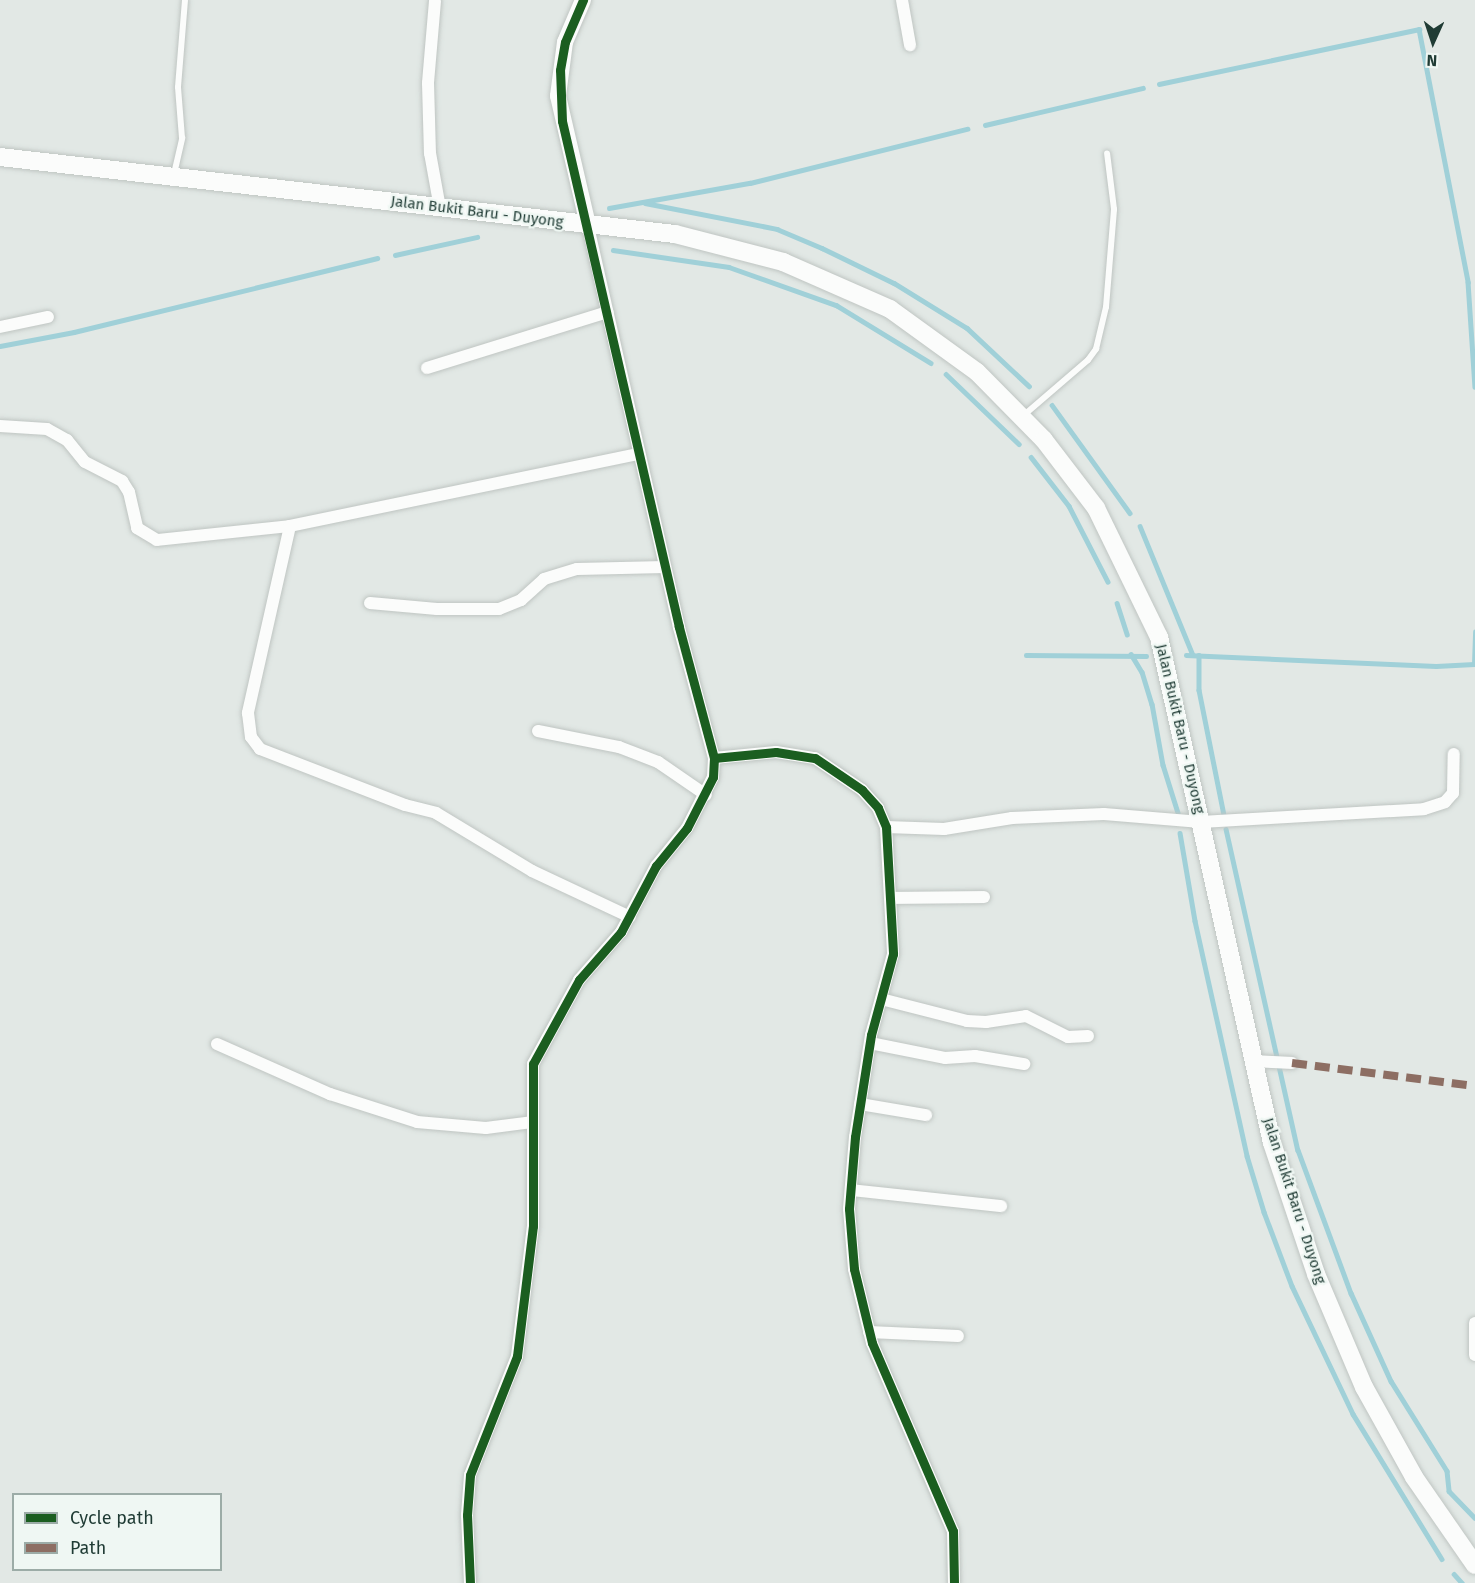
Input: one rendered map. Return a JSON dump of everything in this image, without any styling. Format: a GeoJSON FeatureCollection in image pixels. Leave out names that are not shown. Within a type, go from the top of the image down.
{"type":"FeatureCollection","features":[{"type":"Feature","properties":{"kind":"main road","name":"Jalan Bukit Baru - Duyong"},"geometry":{"type":"LineString","coordinates":[[0,157],[174,175],[675,234],[783,262],[890,309],[977,372],[1022,418],[1096,508],[1159,637],[1272,1143],[1316,1274],[1364,1387],[1414,1477],[1475,1565]]}},
{"type":"Feature","properties":{"kind":"street"},"geometry":{"type":"LineString","coordinates":[[470,1583],[467,1515],[470,1474],[517,1356],[536,1199],[532,1064],[579,980],[604,955],[630,917],[656,866],[687,828],[706,795],[713,777],[714,758],[665,567],[558,96],[565,42],[583,0]]}},
{"type":"Feature","properties":{"kind":"street"},"geometry":{"type":"LineString","coordinates":[[902,0],[910,45]]}},
{"type":"Feature","properties":{"kind":"street"},"geometry":{"type":"LineString","coordinates":[[435,1],[428,83],[430,153],[440,208]]}},
{"type":"Feature","properties":{"kind":"street"},"geometry":{"type":"LineString","coordinates":[[427,368],[608,312]]}},
{"type":"Feature","properties":{"kind":"street"},"geometry":{"type":"LineString","coordinates":[[0,327],[48,317]]}},
{"type":"Feature","properties":{"kind":"street"},"geometry":{"type":"LineString","coordinates":[[0,426],[47,429],[67,440],[90,466],[122,481],[129,492],[137,528],[157,540],[290,526],[639,454]]}},
{"type":"Feature","properties":{"kind":"street"},"geometry":{"type":"LineString","coordinates":[[290,526],[248,713],[251,736],[260,748],[405,805],[436,813],[532,871],[630,917]]}},
{"type":"Feature","properties":{"kind":"street"},"geometry":{"type":"LineString","coordinates":[[370,603],[437,609],[499,609],[521,600],[544,579],[577,569],[665,567]]}},
{"type":"Feature","properties":{"kind":"street"},"geometry":{"type":"LineString","coordinates":[[538,731],[619,747],[658,762],[706,795]]}},
{"type":"Feature","properties":{"kind":"street"},"geometry":{"type":"LineString","coordinates":[[714,758],[776,752],[815,758],[862,790],[878,808],[886,827],[893,954],[870,1043],[861,1104],[851,1190],[854,1269],[869,1332],[950,1522],[956,1554],[954,1583]]}},
{"type":"Feature","properties":{"kind":"street"},"geometry":{"type":"LineString","coordinates":[[886,827],[944,829],[1012,818],[1104,814],[1201,822],[1436,806],[1453,793],[1454,754]]}},
{"type":"Feature","properties":{"kind":"street"},"geometry":{"type":"LineString","coordinates":[[891,898],[984,897]]}},
{"type":"Feature","properties":{"kind":"street"},"geometry":{"type":"LineString","coordinates":[[881,999],[966,1021],[986,1022],[1026,1016],[1068,1037],[1088,1036]]}},
{"type":"Feature","properties":{"kind":"street"},"geometry":{"type":"LineString","coordinates":[[870,1043],[955,1060],[975,1056],[1024,1064]]}},
{"type":"Feature","properties":{"kind":"street"},"geometry":{"type":"LineString","coordinates":[[217,1044],[330,1094],[417,1122],[486,1128],[532,1122]]}},
{"type":"Feature","properties":{"kind":"street"},"geometry":{"type":"LineString","coordinates":[[1252,1060],[1292,1063]]}},
{"type":"Feature","properties":{"kind":"street"},"geometry":{"type":"LineString","coordinates":[[861,1104],[926,1115]]}},
{"type":"Feature","properties":{"kind":"street"},"geometry":{"type":"LineString","coordinates":[[851,1190],[1001,1206]]}},
{"type":"Feature","properties":{"kind":"street"},"geometry":{"type":"LineString","coordinates":[[1475,1323],[1475,1355]]}},
{"type":"Feature","properties":{"kind":"street"},"geometry":{"type":"LineString","coordinates":[[869,1332],[958,1336]]}},
{"type":"Feature","properties":{"kind":"lane"},"geometry":{"type":"LineString","coordinates":[[174,175],[182,138],[178,87],[185,0]]}},
{"type":"Feature","properties":{"kind":"lane"},"geometry":{"type":"LineString","coordinates":[[1022,418],[1088,360],[1096,349],[1106,307],[1114,208],[1107,153]]}},
{"type":"Feature","properties":{"kind":"waterway"},"geometry":{"type":"LineString","coordinates":[[1159,84],[1419,29],[1468,282],[1475,387]]}},
{"type":"Feature","properties":{"kind":"waterway"},"geometry":{"type":"LineString","coordinates":[[985,125],[1143,88]]}},
{"type":"Feature","properties":{"kind":"waterway"},"geometry":{"type":"LineString","coordinates":[[609,208],[750,183],[967,129]]}},
{"type":"Feature","properties":{"kind":"waterway"},"geometry":{"type":"LineString","coordinates":[[645,203],[777,229],[822,248],[894,283],[967,328],[1029,386]]}},
{"type":"Feature","properties":{"kind":"waterway"},"geometry":{"type":"LineString","coordinates":[[395,255],[477,237]]}},
{"type":"Feature","properties":{"kind":"waterway"},"geometry":{"type":"LineString","coordinates":[[613,250],[729,267],[836,305],[931,363]]}},
{"type":"Feature","properties":{"kind":"waterway"},"geometry":{"type":"LineString","coordinates":[[0,346],[74,332],[377,258]]}},
{"type":"Feature","properties":{"kind":"waterway"},"geometry":{"type":"LineString","coordinates":[[946,374],[1019,444]]}},
{"type":"Feature","properties":{"kind":"waterway"},"geometry":{"type":"LineString","coordinates":[[1052,405],[1130,513]]}},
{"type":"Feature","properties":{"kind":"waterway"},"geometry":{"type":"LineString","coordinates":[[1031,457],[1069,506],[1108,582]]}},
{"type":"Feature","properties":{"kind":"waterway"},"geometry":{"type":"LineString","coordinates":[[1140,526],[1193,655]]}},
{"type":"Feature","properties":{"kind":"waterway"},"geometry":{"type":"LineString","coordinates":[[1117,603],[1127,634]]}},
{"type":"Feature","properties":{"kind":"waterway"},"geometry":{"type":"LineString","coordinates":[[1186,655],[1436,666],[1474,664],[1475,632]]}},
{"type":"Feature","properties":{"kind":"waterway"},"geometry":{"type":"LineString","coordinates":[[1131,654],[1142,672],[1152,704],[1163,765],[1178,813]]}},
{"type":"Feature","properties":{"kind":"waterway"},"geometry":{"type":"LineString","coordinates":[[1026,655],[1146,656]]}},
{"type":"Feature","properties":{"kind":"waterway"},"geometry":{"type":"LineString","coordinates":[[1199,655],[1199,690],[1224,815]]}},
{"type":"Feature","properties":{"kind":"waterway"},"geometry":{"type":"LineString","coordinates":[[1226,829],[1298,1150],[1351,1293],[1391,1381],[1447,1471],[1449,1491],[1475,1518]]}},
{"type":"Feature","properties":{"kind":"waterway"},"geometry":{"type":"LineString","coordinates":[[1180,833],[1195,921],[1247,1156],[1264,1212],[1292,1286],[1353,1414],[1442,1559]]}},
{"type":"Feature","properties":{"kind":"waterway"},"geometry":{"type":"LineString","coordinates":[[1454,1574],[1462,1583]]}},
{"type":"Feature","properties":{"kind":"marked path"},"geometry":{"type":"LineString","coordinates":[[1292,1063],[1475,1086]]}},
{"type":"Feature","properties":{"kind":"cycle path"},"geometry":{"type":"LineString","coordinates":[[470,1583],[467,1515],[470,1475],[517,1356],[533,1226],[533,1064],[579,980],[621,932],[656,866],[687,828],[713,777],[714,758],[679,627],[562,121],[560,70],[565,42],[583,0]]}},
{"type":"Feature","properties":{"kind":"cycle path"},"geometry":{"type":"LineString","coordinates":[[714,758],[776,752],[815,758],[862,790],[878,808],[886,827],[893,954],[871,1035],[855,1137],[849,1209],[854,1269],[872,1343],[953,1531],[954,1583]]}}]}
